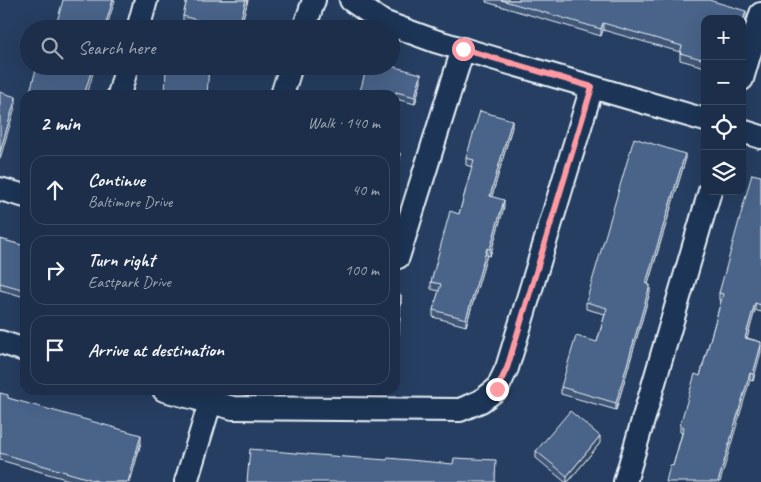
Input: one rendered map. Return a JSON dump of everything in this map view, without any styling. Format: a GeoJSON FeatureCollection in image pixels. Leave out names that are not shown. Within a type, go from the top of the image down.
{"type":"FeatureCollection","features":[{"type":"Feature","properties":{"kind":"street"},"geometry":{"type":"LineString","coordinates":[[140,20],[146,0]]}},
{"type":"Feature","properties":{"kind":"street"},"geometry":{"type":"LineString","coordinates":[[307,20],[314,0]]}},
{"type":"Feature","properties":{"kind":"street"},"geometry":{"type":"LineString","coordinates":[[351,0],[380,20]]}},
{"type":"Feature","properties":{"kind":"street"},"geometry":{"type":"LineString","coordinates":[[746,65],[761,14]]}},
{"type":"Feature","properties":{"kind":"street"},"geometry":{"type":"LineString","coordinates":[[400,28],[435,41],[701,119]]}},
{"type":"Feature","properties":{"kind":"street"},"geometry":{"type":"LineString","coordinates":[[400,251],[463,49]]}},
{"type":"Feature","properties":{"kind":"street"},"geometry":{"type":"LineString","coordinates":[[120,90],[125,75]]}},
{"type":"Feature","properties":{"kind":"street"},"geometry":{"type":"LineString","coordinates":[[284,90],[289,75]]}},
{"type":"Feature","properties":{"kind":"street"},"geometry":{"type":"LineString","coordinates":[[183,395],[233,408],[460,410],[481,401],[497,389],[507,368],[592,87]]}},
{"type":"Feature","properties":{"kind":"street"},"geometry":{"type":"LineString","coordinates":[[746,133],[761,137]]}},
{"type":"Feature","properties":{"kind":"street"},"geometry":{"type":"LineString","coordinates":[[0,189],[20,195]]}},
{"type":"Feature","properties":{"kind":"street"},"geometry":{"type":"LineString","coordinates":[[625,482],[709,195]]}},
{"type":"Feature","properties":{"kind":"street"},"geometry":{"type":"LineString","coordinates":[[0,342],[20,348]]}},
{"type":"Feature","properties":{"kind":"street"},"geometry":{"type":"LineString","coordinates":[[186,482],[210,402]]}},
{"type":"Feature","properties":{"kind":"building"},"geometry":{"type":"Polygon","coordinates":[[[63,0],[113,0],[107,20],[57,20],[63,0]]]}},
{"type":"Feature","properties":{"kind":"building"},"geometry":{"type":"Polygon","coordinates":[[[187,0],[246,0],[240,20],[197,20],[183,16],[187,0]]]}},
{"type":"Feature","properties":{"kind":"building"},"geometry":{"type":"Polygon","coordinates":[[[501,0],[709,0],[746,11],[745,15],[701,15],[701,59],[680,53],[682,46],[603,23],[601,29],[501,0]]]}},
{"type":"Feature","properties":{"kind":"building"},"geometry":{"type":"Polygon","coordinates":[[[400,68],[421,74],[415,97],[400,93],[400,90],[360,90],[365,75],[400,75],[400,68]]]}},
{"type":"Feature","properties":{"kind":"building"},"geometry":{"type":"Polygon","coordinates":[[[35,75],[90,75],[86,90],[30,90],[35,75]]]}},
{"type":"Feature","properties":{"kind":"building"},"geometry":{"type":"Polygon","coordinates":[[[166,75],[208,75],[207,90],[165,90],[166,75]]]}},
{"type":"Feature","properties":{"kind":"building"},"geometry":{"type":"Polygon","coordinates":[[[0,92],[16,97],[0,152],[0,92]]]}},
{"type":"Feature","properties":{"kind":"building"},"geometry":{"type":"Polygon","coordinates":[[[480,111],[512,120],[490,196],[504,200],[490,249],[487,248],[466,319],[433,310],[441,284],[431,282],[450,211],[459,214],[474,160],[466,158],[480,111]]]}},
{"type":"Feature","properties":{"kind":"building"},"geometry":{"type":"Polygon","coordinates":[[[634,138],[685,154],[646,283],[650,285],[616,403],[561,387],[576,336],[597,342],[607,308],[586,302],[634,138]]]}},
{"type":"Feature","properties":{"kind":"building"},"geometry":{"type":"Polygon","coordinates":[[[752,174],[761,176],[761,305],[755,303],[745,338],[761,342],[753,374],[750,373],[718,482],[666,482],[670,465],[673,466],[684,427],[680,425],[695,374],[700,376],[723,294],[719,293],[752,174]]]}},
{"type":"Feature","properties":{"kind":"building"},"geometry":{"type":"Polygon","coordinates":[[[0,239],[20,245],[20,289],[0,283],[0,239]]]}},
{"type":"Feature","properties":{"kind":"building"},"geometry":{"type":"Polygon","coordinates":[[[0,393],[8,395],[8,398],[141,435],[128,482],[100,482],[0,453],[0,393]]]}},
{"type":"Feature","properties":{"kind":"building"},"geometry":{"type":"Polygon","coordinates":[[[570,411],[600,436],[567,476],[536,451],[570,411]]]}},
{"type":"Feature","properties":{"kind":"building"},"geometry":{"type":"Polygon","coordinates":[[[250,449],[453,464],[454,458],[496,460],[495,482],[247,482],[250,449]]]}},
{"type":"Feature","properties":{"kind":"route"},"geometry":{"type":"LineString","coordinates":[[463,49],[592,87],[507,368],[497,389]]}}]}
